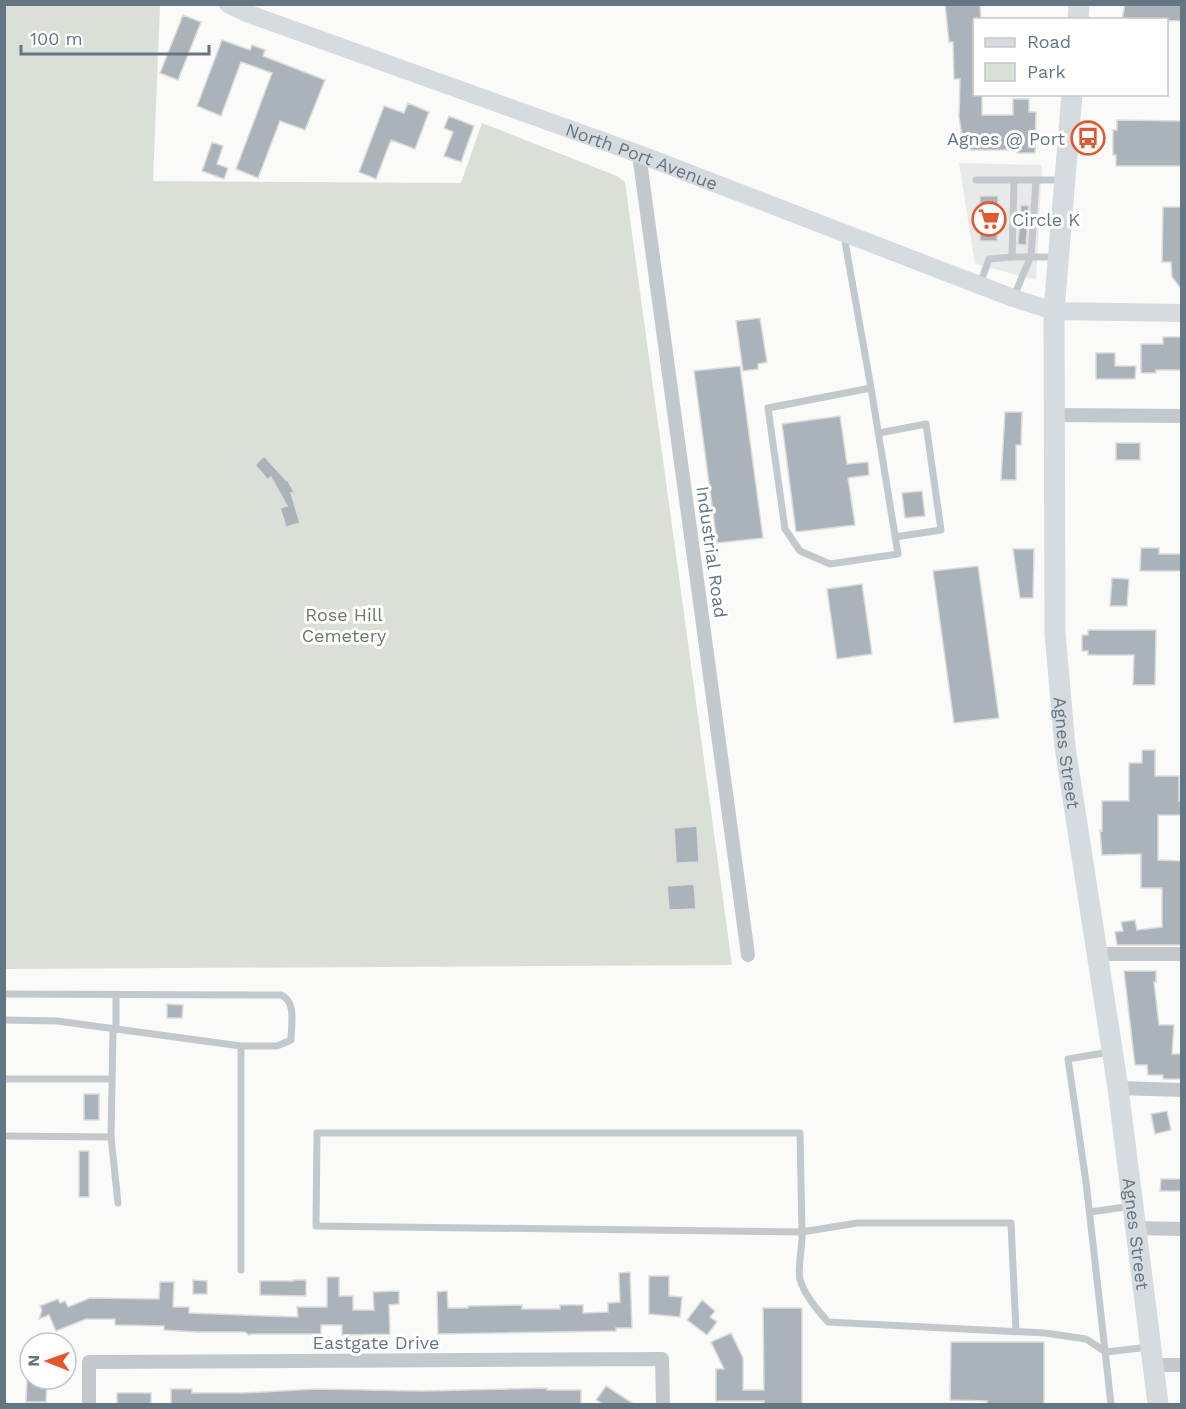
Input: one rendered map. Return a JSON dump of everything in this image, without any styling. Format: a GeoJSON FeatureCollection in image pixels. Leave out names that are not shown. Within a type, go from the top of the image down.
{"type":"FeatureCollection","features":[{"type":"Feature","properties":{"kind":"main road","name":"North Port Avenue"},"geometry":{"type":"LineString","coordinates":[[228,4],[250,9],[639,154],[1013,298],[1054,311],[1182,313]]}},
{"type":"Feature","properties":{"kind":"main road","name":"Agnes Street"},"geometry":{"type":"LineString","coordinates":[[1071,96],[1054,311],[1055,633],[1059,694],[1065,747],[1118,1088],[1158,1404]]}},
{"type":"Feature","properties":{"kind":"street","name":"Industrial Road"},"geometry":{"type":"LineString","coordinates":[[639,154],[748,955]]}},
{"type":"Feature","properties":{"kind":"street"},"geometry":{"type":"LineString","coordinates":[[1053,415],[1182,416]]}},
{"type":"Feature","properties":{"kind":"street"},"geometry":{"type":"LineString","coordinates":[[1096,954],[1182,954]]}},
{"type":"Feature","properties":{"kind":"street"},"geometry":{"type":"LineString","coordinates":[[1118,1088],[1182,1090]]}},
{"type":"Feature","properties":{"kind":"street"},"geometry":{"type":"LineString","coordinates":[[1135,1228],[1182,1229]]}},
{"type":"Feature","properties":{"kind":"street"},"geometry":{"type":"LineString","coordinates":[[1152,1356],[1182,1365]]}},
{"type":"Feature","properties":{"kind":"street","name":"Eastgate Drive"},"geometry":{"type":"LineString","coordinates":[[89,1404],[89,1362],[662,1359],[663,1404]]}},
{"type":"Feature","properties":{"kind":"lane"},"geometry":{"type":"LineString","coordinates":[[976,180],[1065,180]]}},
{"type":"Feature","properties":{"kind":"lane"},"geometry":{"type":"LineString","coordinates":[[1012,256],[1016,229],[1014,180]]}},
{"type":"Feature","properties":{"kind":"lane"},"geometry":{"type":"LineString","coordinates":[[1013,298],[1031,256],[1036,180]]}},
{"type":"Feature","properties":{"kind":"lane"},"geometry":{"type":"LineString","coordinates":[[1033,218],[1061,219]]}},
{"type":"Feature","properties":{"kind":"lane"},"geometry":{"type":"LineString","coordinates":[[844,234],[879,433],[898,554],[830,564],[800,551],[785,529],[768,408],[871,388]]}},
{"type":"Feature","properties":{"kind":"lane"},"geometry":{"type":"LineString","coordinates":[[979,286],[989,259],[1012,256],[1058,257]]}},
{"type":"Feature","properties":{"kind":"lane"},"geometry":{"type":"LineString","coordinates":[[879,433],[926,424],[941,530],[895,537]]}},
{"type":"Feature","properties":{"kind":"lane"},"geometry":{"type":"LineString","coordinates":[[4,994],[281,995],[289,999],[291,1005],[291,1040],[277,1046],[241,1046],[57,1021],[4,1020]]}},
{"type":"Feature","properties":{"kind":"lane"},"geometry":{"type":"LineString","coordinates":[[116,995],[111,1137],[118,1203]]}},
{"type":"Feature","properties":{"kind":"lane"},"geometry":{"type":"LineString","coordinates":[[241,1046],[241,1270]]}},
{"type":"Feature","properties":{"kind":"lane"},"geometry":{"type":"LineString","coordinates":[[1112,1052],[1068,1059],[1090,1212],[1112,1404]]}},
{"type":"Feature","properties":{"kind":"lane"},"geometry":{"type":"LineString","coordinates":[[4,1079],[112,1079]]}},
{"type":"Feature","properties":{"kind":"lane"},"geometry":{"type":"LineString","coordinates":[[1016,1331],[1011,1223],[858,1223],[802,1232],[316,1226],[317,1133],[800,1133],[802,1232],[799,1278],[813,1304],[828,1322],[1016,1331],[1086,1338],[1106,1352],[1152,1356]]}},
{"type":"Feature","properties":{"kind":"lane"},"geometry":{"type":"LineString","coordinates":[[4,1136],[111,1137]]}},
{"type":"Feature","properties":{"kind":"lane"},"geometry":{"type":"LineString","coordinates":[[1090,1212],[1132,1206]]}},
{"type":"Feature","properties":{"kind":"shaded area"},"geometry":{"type":"Polygon","coordinates":[[[959,163],[1042,165],[1036,280],[975,264],[959,163]]]}},
{"type":"Feature","properties":{"kind":"green space","name":"Rose Hill Cemetery"},"geometry":{"type":"Polygon","coordinates":[[[4,5],[160,5],[153,181],[461,183],[482,123],[617,176],[625,182],[732,965],[5,969],[4,5]]]}},
{"type":"Feature","properties":{"kind":"building"},"geometry":{"type":"Polygon","coordinates":[[[945,4],[980,4],[981,18],[973,18],[973,96],[982,96],[982,115],[1013,115],[1013,99],[1029,99],[1029,112],[1036,112],[1035,153],[1017,153],[1017,150],[964,150],[959,117],[960,79],[954,79],[953,42],[949,42],[945,4]]]}},
{"type":"Feature","properties":{"kind":"building"},"geometry":{"type":"Polygon","coordinates":[[[1125,4],[1182,4],[1182,21],[1168,21],[1168,18],[1122,18],[1125,4]]]}},
{"type":"Feature","properties":{"kind":"building"},"geometry":{"type":"Polygon","coordinates":[[[183,15],[201,22],[178,80],[160,73],[183,15]]]}},
{"type":"Feature","properties":{"kind":"building"},"geometry":{"type":"Polygon","coordinates":[[[222,40],[250,50],[252,45],[265,50],[263,56],[325,80],[305,130],[280,121],[258,178],[236,169],[272,73],[241,62],[221,116],[197,106],[222,40]]]}},
{"type":"Feature","properties":{"kind":"building"},"geometry":{"type":"Polygon","coordinates":[[[408,103],[429,112],[415,149],[391,140],[376,179],[359,172],[384,106],[404,113],[408,103]]]}},
{"type":"Feature","properties":{"kind":"building"},"geometry":{"type":"Polygon","coordinates":[[[449,116],[474,126],[461,162],[444,156],[453,132],[444,128],[449,116]]]}},
{"type":"Feature","properties":{"kind":"building"},"geometry":{"type":"Polygon","coordinates":[[[1117,120],[1182,121],[1182,166],[1116,166],[1116,155],[1113,155],[1113,130],[1117,130],[1117,120]]]}},
{"type":"Feature","properties":{"kind":"building"},"geometry":{"type":"Polygon","coordinates":[[[212,142],[223,146],[217,164],[228,168],[224,179],[202,171],[212,142]]]}},
{"type":"Feature","properties":{"kind":"building"},"geometry":{"type":"Polygon","coordinates":[[[980,196],[998,196],[997,241],[980,241],[980,196]]]}},
{"type":"Feature","properties":{"kind":"building"},"geometry":{"type":"Polygon","coordinates":[[[1021,205],[1029,206],[1026,245],[1018,244],[1021,205]]]}},
{"type":"Feature","properties":{"kind":"building"},"geometry":{"type":"Polygon","coordinates":[[[1163,207],[1182,207],[1182,290],[1172,277],[1171,262],[1162,262],[1163,207]]]}},
{"type":"Feature","properties":{"kind":"building"},"geometry":{"type":"Polygon","coordinates":[[[760,318],[767,362],[758,364],[758,369],[743,371],[736,321],[760,318]]]}},
{"type":"Feature","properties":{"kind":"building"},"geometry":{"type":"Polygon","coordinates":[[[1163,337],[1182,337],[1182,370],[1156,370],[1156,373],[1141,373],[1141,344],[1163,344],[1163,337]]]}},
{"type":"Feature","properties":{"kind":"building"},"geometry":{"type":"Polygon","coordinates":[[[1096,353],[1115,353],[1115,366],[1136,366],[1135,379],[1096,379],[1096,353]]]}},
{"type":"Feature","properties":{"kind":"building"},"geometry":{"type":"Polygon","coordinates":[[[740,366],[763,538],[717,543],[694,371],[740,366]]]}},
{"type":"Feature","properties":{"kind":"building"},"geometry":{"type":"Polygon","coordinates":[[[1005,412],[1022,412],[1021,445],[1016,445],[1016,480],[1001,480],[1005,412]]]}},
{"type":"Feature","properties":{"kind":"building"},"geometry":{"type":"Polygon","coordinates":[[[840,416],[847,464],[868,462],[869,475],[848,478],[855,525],[796,532],[782,424],[840,416]]]}},
{"type":"Feature","properties":{"kind":"building"},"geometry":{"type":"Polygon","coordinates":[[[1116,443],[1140,443],[1140,460],[1116,460],[1116,443]]]}},
{"type":"Feature","properties":{"kind":"building"},"geometry":{"type":"Polygon","coordinates":[[[264,456],[287,479],[294,492],[291,493],[300,523],[286,527],[280,508],[287,506],[271,477],[268,480],[255,465],[264,456]]]}},
{"type":"Feature","properties":{"kind":"building"},"geometry":{"type":"Polygon","coordinates":[[[922,491],[925,516],[905,518],[902,493],[922,491]]]}},
{"type":"Feature","properties":{"kind":"building"},"geometry":{"type":"Polygon","coordinates":[[[1141,548],[1159,548],[1159,554],[1182,554],[1182,571],[1140,571],[1141,548]]]}},
{"type":"Feature","properties":{"kind":"building"},"geometry":{"type":"Polygon","coordinates":[[[1013,549],[1034,549],[1033,598],[1020,598],[1013,549]]]}},
{"type":"Feature","properties":{"kind":"building"},"geometry":{"type":"Polygon","coordinates":[[[978,566],[999,718],[954,723],[933,571],[978,566]]]}},
{"type":"Feature","properties":{"kind":"building"},"geometry":{"type":"Polygon","coordinates":[[[1112,578],[1129,579],[1127,606],[1110,606],[1112,578]]]}},
{"type":"Feature","properties":{"kind":"building"},"geometry":{"type":"Polygon","coordinates":[[[862,584],[872,654],[837,659],[827,589],[862,584]]]}},
{"type":"Feature","properties":{"kind":"building"},"geometry":{"type":"Polygon","coordinates":[[[1088,630],[1156,630],[1155,685],[1133,685],[1134,655],[1088,655],[1088,651],[1082,651],[1082,635],[1088,635],[1088,630]]]}},
{"type":"Feature","properties":{"kind":"building"},"geometry":{"type":"Polygon","coordinates":[[[1142,750],[1155,750],[1155,776],[1179,776],[1179,801],[1182,801],[1182,815],[1158,815],[1158,860],[1182,861],[1182,945],[1117,945],[1115,932],[1123,931],[1121,922],[1135,920],[1137,930],[1162,927],[1162,888],[1141,888],[1141,854],[1102,855],[1100,830],[1102,831],[1102,801],[1129,801],[1129,763],[1142,763],[1142,750]]]}},
{"type":"Feature","properties":{"kind":"building"},"geometry":{"type":"Polygon","coordinates":[[[697,826],[699,862],[676,863],[674,828],[697,826]]]}},
{"type":"Feature","properties":{"kind":"building"},"geometry":{"type":"Polygon","coordinates":[[[694,884],[696,909],[669,910],[667,886],[694,884]]]}},
{"type":"Feature","properties":{"kind":"building"},"geometry":{"type":"Polygon","coordinates":[[[1124,971],[1156,971],[1156,982],[1154,982],[1159,1025],[1174,1025],[1172,1054],[1182,1054],[1182,1079],[1163,1079],[1163,1075],[1148,1075],[1147,1065],[1135,1065],[1124,971]]]}},
{"type":"Feature","properties":{"kind":"building"},"geometry":{"type":"Polygon","coordinates":[[[167,1004],[183,1005],[182,1018],[167,1018],[167,1004]]]}},
{"type":"Feature","properties":{"kind":"building"},"geometry":{"type":"Polygon","coordinates":[[[84,1094],[99,1094],[99,1120],[84,1120],[84,1094]]]}},
{"type":"Feature","properties":{"kind":"building"},"geometry":{"type":"Polygon","coordinates":[[[1167,1111],[1171,1130],[1155,1134],[1151,1114],[1167,1111]]]}},
{"type":"Feature","properties":{"kind":"building"},"geometry":{"type":"Polygon","coordinates":[[[79,1151],[89,1151],[89,1197],[79,1197],[79,1151]]]}},
{"type":"Feature","properties":{"kind":"building"},"geometry":{"type":"Polygon","coordinates":[[[1161,1179],[1182,1179],[1182,1191],[1160,1191],[1161,1179]]]}},
{"type":"Feature","properties":{"kind":"building"},"geometry":{"type":"Polygon","coordinates":[[[630,1272],[632,1328],[616,1328],[616,1331],[438,1334],[437,1292],[447,1291],[448,1308],[522,1305],[522,1309],[560,1309],[560,1305],[583,1305],[583,1313],[608,1312],[608,1303],[620,1302],[619,1273],[630,1272]]]}},
{"type":"Feature","properties":{"kind":"building"},"geometry":{"type":"Polygon","coordinates":[[[649,1276],[669,1276],[669,1296],[682,1297],[680,1317],[649,1314],[649,1276]]]}},
{"type":"Feature","properties":{"kind":"building"},"geometry":{"type":"Polygon","coordinates":[[[327,1277],[339,1277],[339,1296],[353,1296],[353,1310],[374,1310],[373,1292],[399,1291],[399,1304],[389,1305],[390,1334],[342,1335],[342,1325],[321,1325],[321,1334],[249,1335],[245,1332],[197,1332],[164,1330],[164,1326],[115,1325],[115,1319],[86,1319],[56,1331],[49,1315],[39,1319],[42,1310],[40,1306],[58,1299],[60,1303],[65,1301],[68,1307],[90,1298],[159,1299],[160,1282],[174,1282],[173,1307],[189,1307],[189,1313],[298,1317],[297,1307],[327,1307],[327,1277]]]}},
{"type":"Feature","properties":{"kind":"building"},"geometry":{"type":"Polygon","coordinates":[[[193,1280],[207,1281],[207,1294],[193,1294],[193,1280]]]}},
{"type":"Feature","properties":{"kind":"building"},"geometry":{"type":"Polygon","coordinates":[[[306,1280],[306,1296],[260,1295],[260,1281],[306,1280]]]}},
{"type":"Feature","properties":{"kind":"building"},"geometry":{"type":"Polygon","coordinates":[[[702,1300],[715,1311],[710,1317],[717,1322],[707,1335],[687,1320],[702,1300]]]}},
{"type":"Feature","properties":{"kind":"building"},"geometry":{"type":"Polygon","coordinates":[[[763,1308],[802,1308],[802,1404],[716,1401],[716,1369],[724,1369],[711,1342],[731,1333],[743,1358],[743,1390],[764,1390],[763,1308]]]}},
{"type":"Feature","properties":{"kind":"building"},"geometry":{"type":"Polygon","coordinates":[[[951,1342],[1044,1342],[1044,1404],[987,1404],[987,1401],[950,1400],[951,1342]]]}},
{"type":"Feature","properties":{"kind":"building"},"geometry":{"type":"Polygon","coordinates":[[[606,1386],[634,1404],[603,1404],[596,1400],[606,1386]]]}},
{"type":"Feature","properties":{"kind":"building"},"geometry":{"type":"Polygon","coordinates":[[[547,1388],[547,1390],[581,1390],[581,1404],[171,1404],[171,1389],[192,1389],[192,1393],[244,1393],[316,1389],[422,1391],[547,1388]]]}},
{"type":"Feature","properties":{"kind":"building"},"geometry":{"type":"Polygon","coordinates":[[[26,1391],[46,1391],[46,1402],[26,1402],[26,1391]]]}},
{"type":"Feature","properties":{"kind":"building"},"geometry":{"type":"Polygon","coordinates":[[[117,1393],[151,1393],[151,1404],[117,1404],[117,1393]]]}},
{"type":"Feature","properties":{"kind":"place","name":"Agnes @ Port"},"geometry":{"type":"Point","coordinates":[1088,138]}},
{"type":"Feature","properties":{"kind":"place","name":"Circle K"},"geometry":{"type":"Point","coordinates":[989,219]}}]}
